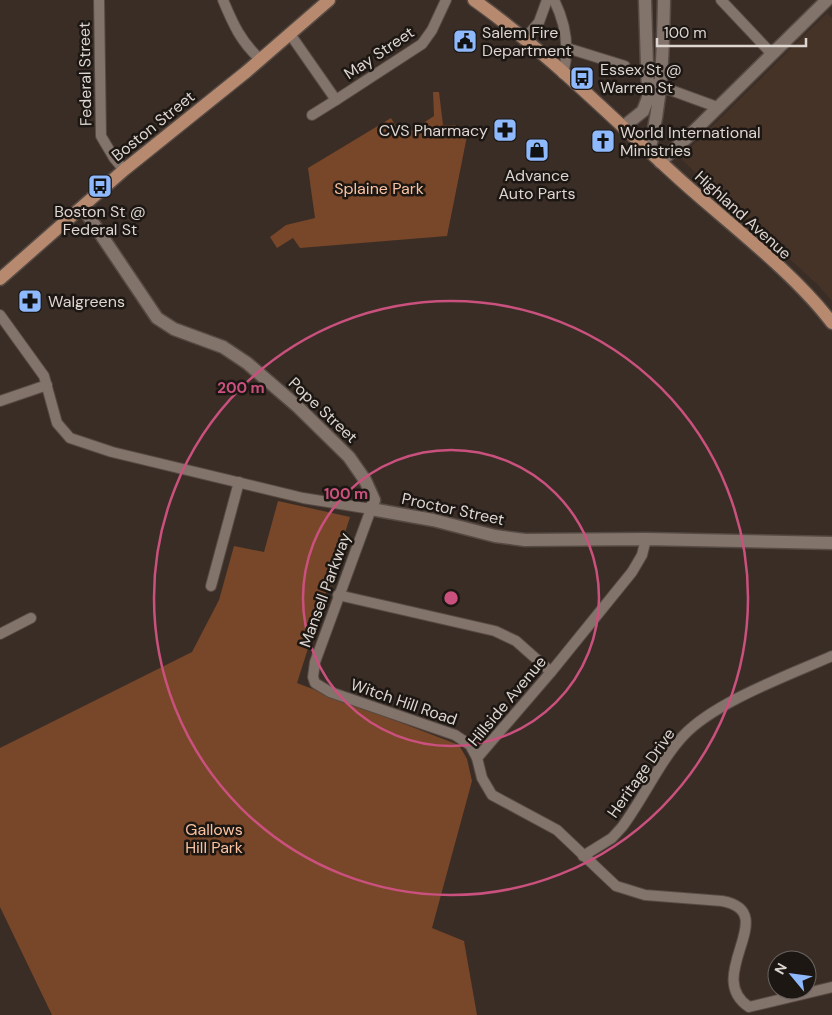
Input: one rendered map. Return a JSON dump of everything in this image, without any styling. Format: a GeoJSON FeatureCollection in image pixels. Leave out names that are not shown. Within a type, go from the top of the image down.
{"type":"FeatureCollection","features":[{"type":"Feature","properties":{"kind":"main road","name":"Boston Street"},"geometry":{"type":"LineString","coordinates":[[0,279],[124,170],[329,0]]}},
{"type":"Feature","properties":{"kind":"main road","name":"Highland Avenue"},"geometry":{"type":"LineString","coordinates":[[474,0],[524,40],[623,127],[816,303],[832,323]]}},
{"type":"Feature","properties":{"kind":"street","name":"Federal Street"},"geometry":{"type":"LineString","coordinates":[[99,0],[101,136],[124,170]]}},
{"type":"Feature","properties":{"kind":"street"},"geometry":{"type":"LineString","coordinates":[[223,0],[235,30],[245,45],[260,59]]}},
{"type":"Feature","properties":{"kind":"street","name":"May Street"},"geometry":{"type":"LineString","coordinates":[[312,115],[422,44],[432,30],[446,0]]}},
{"type":"Feature","properties":{"kind":"street"},"geometry":{"type":"LineString","coordinates":[[524,40],[539,22],[547,0]]}},
{"type":"Feature","properties":{"kind":"street"},"geometry":{"type":"LineString","coordinates":[[554,0],[561,14],[567,48],[563,74]]}},
{"type":"Feature","properties":{"kind":"street"},"geometry":{"type":"LineString","coordinates":[[623,127],[637,118],[647,106],[649,82],[645,0]]}},
{"type":"Feature","properties":{"kind":"street"},"geometry":{"type":"LineString","coordinates":[[649,151],[657,120],[662,87],[664,0]]}},
{"type":"Feature","properties":{"kind":"street"},"geometry":{"type":"LineString","coordinates":[[721,0],[772,54]]}},
{"type":"Feature","properties":{"kind":"street"},"geometry":{"type":"LineString","coordinates":[[660,162],[827,0]]}},
{"type":"Feature","properties":{"kind":"street","name":"May Street"},"geometry":{"type":"LineString","coordinates":[[290,34],[336,100]]}},
{"type":"Feature","properties":{"kind":"street"},"geometry":{"type":"LineString","coordinates":[[567,48],[625,66]]}},
{"type":"Feature","properties":{"kind":"street"},"geometry":{"type":"LineString","coordinates":[[649,82],[717,107]]}},
{"type":"Feature","properties":{"kind":"street","name":"Pope Street"},"geometry":{"type":"LineString","coordinates":[[82,208],[157,318],[174,329],[232,352],[297,406],[357,467],[374,500],[371,509]]}},
{"type":"Feature","properties":{"kind":"street","name":"Proctor Street"},"geometry":{"type":"LineString","coordinates":[[0,315],[38,366],[47,385],[57,423],[70,438],[112,452],[334,505],[371,509],[432,520],[495,536],[525,540],[646,539],[832,543]]}},
{"type":"Feature","properties":{"kind":"street"},"geometry":{"type":"LineString","coordinates":[[0,401],[47,385]]}},
{"type":"Feature","properties":{"kind":"street"},"geometry":{"type":"LineString","coordinates":[[211,586],[239,482]]}},
{"type":"Feature","properties":{"kind":"street","name":"Mansell Parkway"},"geometry":{"type":"LineString","coordinates":[[314,682],[315,662],[371,509]]}},
{"type":"Feature","properties":{"kind":"street","name":"Hillside Avenue"},"geometry":{"type":"LineString","coordinates":[[646,539],[642,555],[632,572],[551,672],[476,758],[482,778],[492,795],[501,802],[549,825],[608,880],[628,892],[731,902],[743,910],[747,916],[746,931],[736,959],[733,980],[740,1001],[749,1007],[832,987]]}},
{"type":"Feature","properties":{"kind":"street"},"geometry":{"type":"LineString","coordinates":[[338,595],[495,631],[526,649],[551,672]]}},
{"type":"Feature","properties":{"kind":"street"},"geometry":{"type":"LineString","coordinates":[[0,634],[31,618]]}},
{"type":"Feature","properties":{"kind":"street","name":"Heritage Drive"},"geometry":{"type":"LineString","coordinates":[[583,856],[612,838],[634,810],[673,749],[702,718],[832,656]]}},
{"type":"Feature","properties":{"kind":"street","name":"Witch Hill Road"},"geometry":{"type":"LineString","coordinates":[[314,682],[330,692],[455,735],[470,745],[476,758]]}},
{"type":"Feature","properties":{"kind":"shaded area"},"geometry":{"type":"Polygon","coordinates":[[[827,13],[832,18],[832,301],[818,285],[682,160],[683,155],[827,13]]]}},
{"type":"Feature","properties":{"kind":"green space","name":"Splaine Park"},"geometry":{"type":"Polygon","coordinates":[[[433,92],[439,92],[443,125],[454,125],[468,131],[447,236],[300,248],[293,238],[277,248],[270,237],[286,225],[315,218],[308,168],[391,118],[402,137],[434,116],[433,92]]]}},
{"type":"Feature","properties":{"kind":"green space","name":"Gallows Hill Park"},"geometry":{"type":"Polygon","coordinates":[[[278,501],[350,517],[297,683],[459,745],[467,759],[472,781],[432,928],[464,941],[477,1015],[52,1015],[0,907],[0,748],[192,652],[219,600],[234,546],[264,552],[278,501]]]}},
{"type":"Feature","properties":{"kind":"place","name":"Salem Fire Department"},"geometry":{"type":"Point","coordinates":[465,41]}},
{"type":"Feature","properties":{"kind":"place","name":"Essex St @ Warren St"},"geometry":{"type":"Point","coordinates":[582,78]}},
{"type":"Feature","properties":{"kind":"place","name":"CVS Pharmacy"},"geometry":{"type":"Point","coordinates":[505,130]}},
{"type":"Feature","properties":{"kind":"place","name":"World International Ministries"},"geometry":{"type":"Point","coordinates":[603,141]}},
{"type":"Feature","properties":{"kind":"place","name":"Advance Auto Parts"},"geometry":{"type":"Point","coordinates":[537,150]}},
{"type":"Feature","properties":{"kind":"place","name":"Boston St @ Federal St"},"geometry":{"type":"Point","coordinates":[100,186]}},
{"type":"Feature","properties":{"kind":"place","name":"Walgreens"},"geometry":{"type":"Point","coordinates":[30,301]}}]}
